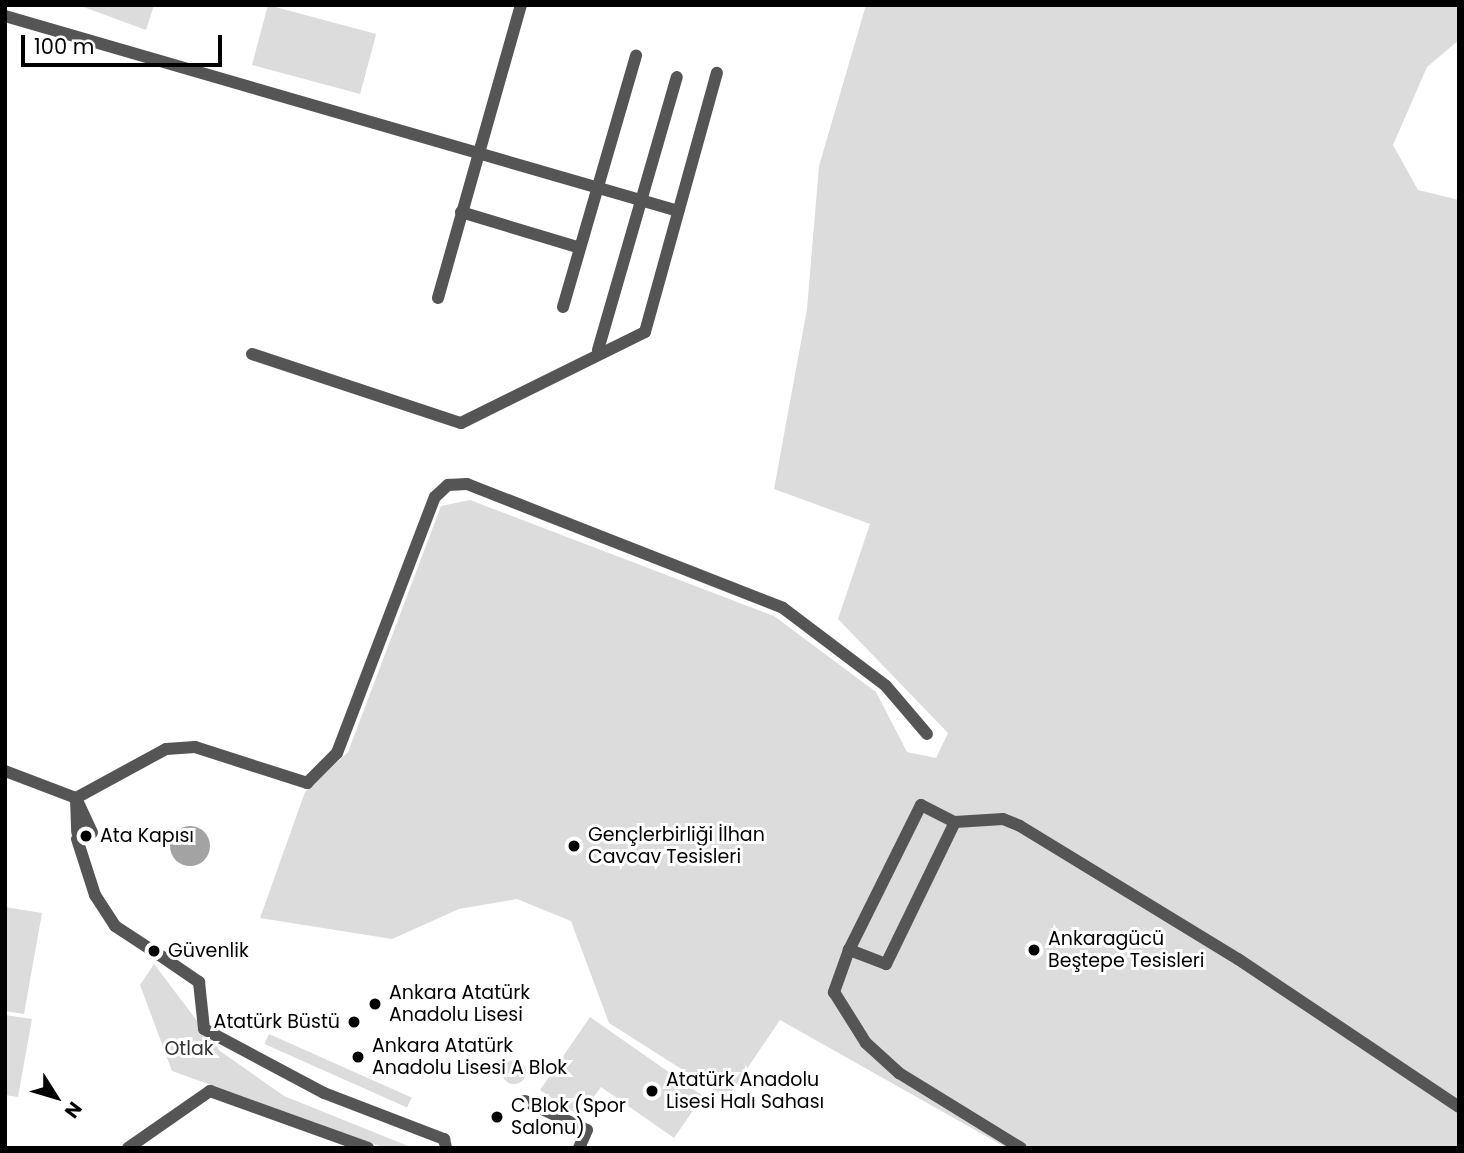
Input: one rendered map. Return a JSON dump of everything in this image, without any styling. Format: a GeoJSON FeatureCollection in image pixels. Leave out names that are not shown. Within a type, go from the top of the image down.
{"type":"FeatureCollection","features":[{"type":"Feature","properties":{"kind":"street"},"geometry":{"type":"LineString","coordinates":[[438,298],[521,5]]}},
{"type":"Feature","properties":{"kind":"street"},"geometry":{"type":"LineString","coordinates":[[5,16],[678,211]]}},
{"type":"Feature","properties":{"kind":"street"},"geometry":{"type":"LineString","coordinates":[[563,307],[636,55]]}},
{"type":"Feature","properties":{"kind":"street"},"geometry":{"type":"LineString","coordinates":[[252,354],[461,423],[598,350],[645,332],[717,73]]}},
{"type":"Feature","properties":{"kind":"street"},"geometry":{"type":"LineString","coordinates":[[598,350],[677,77]]}},
{"type":"Feature","properties":{"kind":"street"},"geometry":{"type":"LineString","coordinates":[[461,212],[580,248]]}},
{"type":"Feature","properties":{"kind":"street"},"geometry":{"type":"LineString","coordinates":[[76,798],[166,749],[195,747],[307,783],[337,753],[435,497],[448,485],[467,484],[783,608],[886,686],[927,734]]}},
{"type":"Feature","properties":{"kind":"street"},"geometry":{"type":"LineString","coordinates":[[6,773],[76,798],[92,837],[86,865]]}},
{"type":"Feature","properties":{"kind":"street"},"geometry":{"type":"LineString","coordinates":[[76,798],[77,835],[95,895],[115,926],[199,982],[204,1029],[324,1093],[444,1139],[446,1148]]}},
{"type":"Feature","properties":{"kind":"street"},"geometry":{"type":"LineString","coordinates":[[1021,1148],[899,1073],[866,1043],[834,992],[849,950],[921,806],[954,822],[1003,819],[1020,826],[1238,958],[1459,1107]]}},
{"type":"Feature","properties":{"kind":"street"},"geometry":{"type":"LineString","coordinates":[[849,950],[886,964],[954,822]]}},
{"type":"Feature","properties":{"kind":"street"},"geometry":{"type":"LineString","coordinates":[[128,1148],[210,1091],[368,1148]]}},
{"type":"Feature","properties":{"kind":"street"},"geometry":{"type":"LineString","coordinates":[[525,1101],[587,1130],[579,1148]]}},
{"type":"Feature","properties":{"kind":"green space"},"geometry":{"type":"Polygon","coordinates":[[[78,5],[154,5],[146,30],[78,5]]]}},
{"type":"Feature","properties":{"kind":"green space"},"geometry":{"type":"Polygon","coordinates":[[[268,5],[376,34],[360,94],[252,65],[268,5]]]}},
{"type":"Feature","properties":{"kind":"green space"},"geometry":{"type":"Polygon","coordinates":[[[866,5],[1459,5],[1459,40],[1427,67],[1393,145],[1418,190],[1459,200],[1459,1148],[1007,1148],[780,1020],[727,1098],[609,1023],[571,921],[517,899],[459,909],[392,939],[260,918],[305,792],[348,752],[441,506],[470,500],[774,616],[876,692],[907,752],[936,758],[948,733],[838,619],[870,524],[774,489],[807,309],[819,166],[866,5]]]}},
{"type":"Feature","properties":{"kind":"green space"},"geometry":{"type":"Polygon","coordinates":[[[5,907],[42,913],[24,1014],[5,1011],[5,907]]]}},
{"type":"Feature","properties":{"kind":"green space","name":"Otlak"},"geometry":{"type":"Polygon","coordinates":[[[154,964],[220,1051],[284,1096],[413,1148],[385,1148],[172,1071],[140,985],[154,964]]]}},
{"type":"Feature","properties":{"kind":"green space"},"geometry":{"type":"Polygon","coordinates":[[[5,1015],[32,1019],[18,1097],[5,1095],[5,1015]]]}},
{"type":"Feature","properties":{"kind":"green space"},"geometry":{"type":"Polygon","coordinates":[[[590,1017],[703,1096],[674,1138],[601,1087],[580,1116],[540,1090],[590,1017]]]}},
{"type":"Feature","properties":{"kind":"green space"},"geometry":{"type":"Polygon","coordinates":[[[269,1034],[412,1097],[407,1107],[265,1044],[269,1034]]]}},
{"type":"Feature","properties":{"kind":"green space"},"geometry":{"type":"Polygon","coordinates":[[[514,1060],[523,1063],[526,1072],[523,1081],[514,1084],[505,1081],[502,1072],[505,1063],[514,1060]]]}},
{"type":"Feature","properties":{"kind":"shaded area"},"geometry":{"type":"Polygon","coordinates":[[[190,826],[198,827],[204,832],[209,838],[209,854],[204,860],[198,865],[190,866],[182,865],[176,860],[171,854],[170,846],[171,838],[176,832],[182,827],[190,826]]]}},
{"type":"Feature","properties":{"kind":"place","name":"Ata Kapısı"},"geometry":{"type":"Point","coordinates":[86,836]}},
{"type":"Feature","properties":{"kind":"place","name":"Gençlerbirliği İlhan Cavcav Tesisleri"},"geometry":{"type":"Point","coordinates":[574,846]}},
{"type":"Feature","properties":{"kind":"place","name":"Ankaragücü Beştepe Tesisleri"},"geometry":{"type":"Point","coordinates":[1034,950]}},
{"type":"Feature","properties":{"kind":"place","name":"Güvenlik"},"geometry":{"type":"Point","coordinates":[154,951]}},
{"type":"Feature","properties":{"kind":"place","name":"Ankara Atatürk Anadolu Lisesi"},"geometry":{"type":"Point","coordinates":[375,1004]}},
{"type":"Feature","properties":{"kind":"place","name":"Atatürk Büstü"},"geometry":{"type":"Point","coordinates":[354,1022]}},
{"type":"Feature","properties":{"kind":"place","name":"Ankara Atatürk Anadolu Lisesi A Blok"},"geometry":{"type":"Point","coordinates":[358,1057]}},
{"type":"Feature","properties":{"kind":"place","name":"Atatürk Anadolu Lisesi Halı Sahası"},"geometry":{"type":"Point","coordinates":[652,1091]}},
{"type":"Feature","properties":{"kind":"place","name":"C Blok (Spor Salonu)"},"geometry":{"type":"Point","coordinates":[497,1117]}}]}
